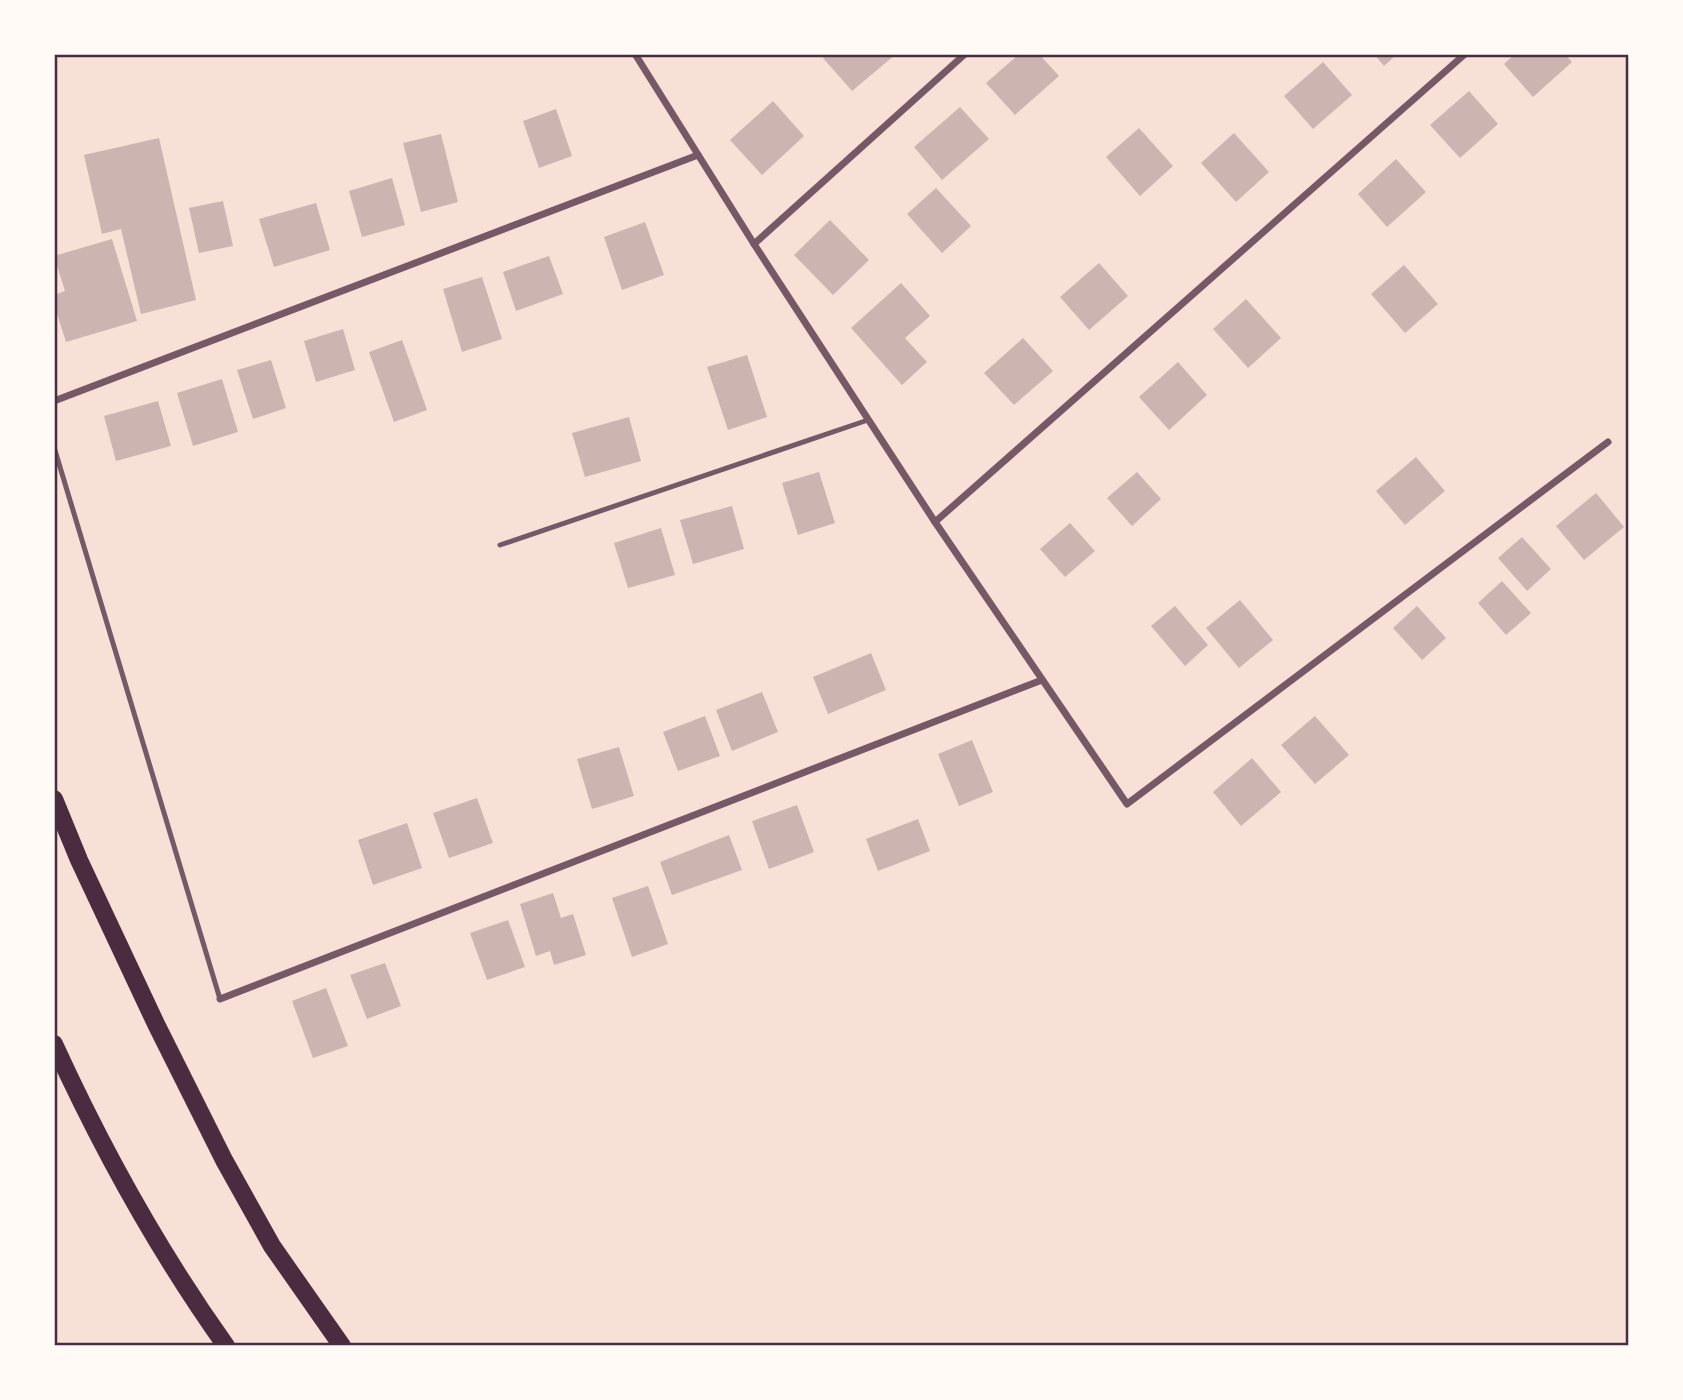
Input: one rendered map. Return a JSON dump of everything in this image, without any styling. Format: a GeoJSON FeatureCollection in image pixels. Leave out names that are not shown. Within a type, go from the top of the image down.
{"type":"FeatureCollection","features":[{"type":"Feature","properties":{"kind":"main road"},"geometry":{"type":"LineString","coordinates":[[54,799],[79,860],[156,1024],[224,1160],[272,1246],[342,1346]]}},
{"type":"Feature","properties":{"kind":"main road"},"geometry":{"type":"LineString","coordinates":[[54,1044],[126,1186],[195,1303],[226,1346]]}},
{"type":"Feature","properties":{"kind":"street"},"geometry":{"type":"LineString","coordinates":[[635,54],[934,522],[1127,804],[1608,442]]}},
{"type":"Feature","properties":{"kind":"street"},"geometry":{"type":"LineString","coordinates":[[754,244],[965,54]]}},
{"type":"Feature","properties":{"kind":"street"},"geometry":{"type":"LineString","coordinates":[[934,522],[1465,54]]}},
{"type":"Feature","properties":{"kind":"street"},"geometry":{"type":"LineString","coordinates":[[54,401],[698,155]]}},
{"type":"Feature","properties":{"kind":"street"},"geometry":{"type":"LineString","coordinates":[[220,999],[1042,680]]}},
{"type":"Feature","properties":{"kind":"lane"},"geometry":{"type":"LineString","coordinates":[[500,545],[868,420]]}},
{"type":"Feature","properties":{"kind":"lane"},"geometry":{"type":"LineString","coordinates":[[54,447],[220,999]]}},
{"type":"Feature","properties":{"kind":"building"},"geometry":{"type":"Polygon","coordinates":[[[827,54],[896,54],[852,91],[823,58],[827,54]]]}},
{"type":"Feature","properties":{"kind":"building"},"geometry":{"type":"Polygon","coordinates":[[[1019,54],[1039,54],[1059,76],[1015,115],[986,83],[1019,54]]]}},
{"type":"Feature","properties":{"kind":"building"},"geometry":{"type":"Polygon","coordinates":[[[1374,54],[1397,54],[1384,66],[1374,54]]]}},
{"type":"Feature","properties":{"kind":"building"},"geometry":{"type":"Polygon","coordinates":[[[1515,54],[1565,54],[1572,62],[1533,97],[1504,64],[1515,54]]]}},
{"type":"Feature","properties":{"kind":"building"},"geometry":{"type":"Polygon","coordinates":[[[1323,62],[1352,95],[1313,129],[1284,96],[1323,62]]]}},
{"type":"Feature","properties":{"kind":"building"},"geometry":{"type":"Polygon","coordinates":[[[1469,91],[1498,124],[1460,158],[1430,125],[1469,91]]]}},
{"type":"Feature","properties":{"kind":"building"},"geometry":{"type":"Polygon","coordinates":[[[773,101],[804,136],[762,175],[730,140],[773,101]]]}},
{"type":"Feature","properties":{"kind":"building"},"geometry":{"type":"Polygon","coordinates":[[[960,107],[989,139],[942,180],[914,147],[960,107]]]}},
{"type":"Feature","properties":{"kind":"building"},"geometry":{"type":"Polygon","coordinates":[[[556,109],[572,156],[539,168],[523,121],[556,109]]]}},
{"type":"Feature","properties":{"kind":"building"},"geometry":{"type":"Polygon","coordinates":[[[1139,128],[1173,166],[1140,196],[1106,157],[1139,128]]]}},
{"type":"Feature","properties":{"kind":"building"},"geometry":{"type":"Polygon","coordinates":[[[1234,133],[1269,172],[1236,202],[1201,163],[1234,133]]]}},
{"type":"Feature","properties":{"kind":"building"},"geometry":{"type":"Polygon","coordinates":[[[441,134],[458,202],[421,212],[403,143],[441,134]]]}},
{"type":"Feature","properties":{"kind":"building"},"geometry":{"type":"Polygon","coordinates":[[[159,138],[196,300],[141,314],[121,229],[102,234],[84,155],[159,138]]]}},
{"type":"Feature","properties":{"kind":"building"},"geometry":{"type":"Polygon","coordinates":[[[1396,159],[1426,192],[1387,227],[1358,194],[1396,159]]]}},
{"type":"Feature","properties":{"kind":"building"},"geometry":{"type":"Polygon","coordinates":[[[392,178],[405,225],[362,237],[349,191],[392,178]]]}},
{"type":"Feature","properties":{"kind":"building"},"geometry":{"type":"Polygon","coordinates":[[[936,188],[971,226],[942,253],[907,214],[936,188]]]}},
{"type":"Feature","properties":{"kind":"building"},"geometry":{"type":"Polygon","coordinates":[[[223,201],[233,246],[199,253],[189,208],[223,201]]]}},
{"type":"Feature","properties":{"kind":"building"},"geometry":{"type":"Polygon","coordinates":[[[316,203],[330,250],[274,267],[259,219],[316,203]]]}},
{"type":"Feature","properties":{"kind":"building"},"geometry":{"type":"Polygon","coordinates":[[[830,220],[869,260],[833,295],[794,255],[830,220]]]}},
{"type":"Feature","properties":{"kind":"building"},"geometry":{"type":"Polygon","coordinates":[[[645,222],[664,275],[622,290],[604,237],[645,222]]]}},
{"type":"Feature","properties":{"kind":"building"},"geometry":{"type":"Polygon","coordinates":[[[112,239],[137,321],[66,342],[54,304],[54,295],[65,291],[54,256],[112,239]]]}},
{"type":"Feature","properties":{"kind":"building"},"geometry":{"type":"Polygon","coordinates":[[[549,256],[563,294],[516,311],[503,272],[549,256]]]}},
{"type":"Feature","properties":{"kind":"building"},"geometry":{"type":"Polygon","coordinates":[[[1099,263],[1128,296],[1089,330],[1060,297],[1099,263]]]}},
{"type":"Feature","properties":{"kind":"building"},"geometry":{"type":"Polygon","coordinates":[[[1404,265],[1438,304],[1405,333],[1371,294],[1404,265]]]}},
{"type":"Feature","properties":{"kind":"building"},"geometry":{"type":"Polygon","coordinates":[[[482,277],[502,339],[462,352],[443,289],[482,277]]]}},
{"type":"Feature","properties":{"kind":"building"},"geometry":{"type":"Polygon","coordinates":[[[901,283],[930,316],[905,338],[927,362],[902,385],[851,328],[901,283]]]}},
{"type":"Feature","properties":{"kind":"building"},"geometry":{"type":"Polygon","coordinates":[[[1246,299],[1281,338],[1248,368],[1213,329],[1246,299]]]}},
{"type":"Feature","properties":{"kind":"building"},"geometry":{"type":"Polygon","coordinates":[[[343,329],[355,370],[316,382],[304,341],[343,329]]]}},
{"type":"Feature","properties":{"kind":"building"},"geometry":{"type":"Polygon","coordinates":[[[1023,338],[1053,371],[1014,405],[984,373],[1023,338]]]}},
{"type":"Feature","properties":{"kind":"building"},"geometry":{"type":"Polygon","coordinates":[[[402,340],[427,410],[394,422],[369,352],[402,340]]]}},
{"type":"Feature","properties":{"kind":"building"},"geometry":{"type":"Polygon","coordinates":[[[747,355],[767,417],[728,430],[707,367],[747,355]]]}},
{"type":"Feature","properties":{"kind":"building"},"geometry":{"type":"Polygon","coordinates":[[[271,360],[286,408],[253,419],[237,370],[271,360]]]}},
{"type":"Feature","properties":{"kind":"building"},"geometry":{"type":"Polygon","coordinates":[[[1178,362],[1207,395],[1169,430],[1139,397],[1178,362]]]}},
{"type":"Feature","properties":{"kind":"building"},"geometry":{"type":"Polygon","coordinates":[[[222,379],[238,432],[193,446],[177,393],[222,379]]]}},
{"type":"Feature","properties":{"kind":"building"},"geometry":{"type":"Polygon","coordinates":[[[158,401],[171,446],[116,461],[104,416],[158,401]]]}},
{"type":"Feature","properties":{"kind":"building"},"geometry":{"type":"Polygon","coordinates":[[[629,417],[641,461],[585,477],[572,433],[629,417]]]}},
{"type":"Feature","properties":{"kind":"building"},"geometry":{"type":"Polygon","coordinates":[[[1416,457],[1445,491],[1405,525],[1376,491],[1416,457]]]}},
{"type":"Feature","properties":{"kind":"building"},"geometry":{"type":"Polygon","coordinates":[[[819,472],[835,523],[798,535],[782,483],[819,472]]]}},
{"type":"Feature","properties":{"kind":"building"},"geometry":{"type":"Polygon","coordinates":[[[1137,472],[1161,499],[1132,526],[1107,498],[1137,472]]]}},
{"type":"Feature","properties":{"kind":"building"},"geometry":{"type":"Polygon","coordinates":[[[1596,493],[1624,527],[1584,560],[1556,526],[1596,493]]]}},
{"type":"Feature","properties":{"kind":"building"},"geometry":{"type":"Polygon","coordinates":[[[732,506],[744,549],[693,564],[680,520],[732,506]]]}},
{"type":"Feature","properties":{"kind":"building"},"geometry":{"type":"Polygon","coordinates":[[[1070,523],[1095,551],[1065,577],[1040,549],[1070,523]]]}},
{"type":"Feature","properties":{"kind":"building"},"geometry":{"type":"Polygon","coordinates":[[[661,528],[675,575],[628,588],[614,543],[661,528]]]}},
{"type":"Feature","properties":{"kind":"building"},"geometry":{"type":"Polygon","coordinates":[[[1522,537],[1551,569],[1527,591],[1498,558],[1522,537]]]}},
{"type":"Feature","properties":{"kind":"building"},"geometry":{"type":"Polygon","coordinates":[[[1502,581],[1531,613],[1506,635],[1478,603],[1502,581]]]}},
{"type":"Feature","properties":{"kind":"building"},"geometry":{"type":"Polygon","coordinates":[[[1240,600],[1273,640],[1239,668],[1206,628],[1240,600]]]}},
{"type":"Feature","properties":{"kind":"building"},"geometry":{"type":"Polygon","coordinates":[[[1175,606],[1208,645],[1185,666],[1151,626],[1175,606]]]}},
{"type":"Feature","properties":{"kind":"building"},"geometry":{"type":"Polygon","coordinates":[[[1417,606],[1446,638],[1422,660],[1393,628],[1417,606]]]}},
{"type":"Feature","properties":{"kind":"building"},"geometry":{"type":"Polygon","coordinates":[[[871,653],[886,690],[828,714],[813,677],[871,653]]]}},
{"type":"Feature","properties":{"kind":"building"},"geometry":{"type":"Polygon","coordinates":[[[762,692],[778,732],[732,751],[716,710],[762,692]]]}},
{"type":"Feature","properties":{"kind":"building"},"geometry":{"type":"Polygon","coordinates":[[[705,716],[720,756],[678,771],[663,732],[705,716]]]}},
{"type":"Feature","properties":{"kind":"building"},"geometry":{"type":"Polygon","coordinates":[[[1315,716],[1349,755],[1315,784],[1281,745],[1315,716]]]}},
{"type":"Feature","properties":{"kind":"building"},"geometry":{"type":"Polygon","coordinates":[[[972,740],[993,792],[959,806],[938,754],[972,740]]]}},
{"type":"Feature","properties":{"kind":"building"},"geometry":{"type":"Polygon","coordinates":[[[619,747],[634,796],[592,809],[577,759],[619,747]]]}},
{"type":"Feature","properties":{"kind":"building"},"geometry":{"type":"Polygon","coordinates":[[[1252,758],[1281,792],[1241,826],[1213,792],[1252,758]]]}},
{"type":"Feature","properties":{"kind":"building"},"geometry":{"type":"Polygon","coordinates":[[[477,798],[493,843],[449,858],[433,813],[477,798]]]}},
{"type":"Feature","properties":{"kind":"building"},"geometry":{"type":"Polygon","coordinates":[[[797,805],[814,852],[769,869],[752,821],[797,805]]]}},
{"type":"Feature","properties":{"kind":"building"},"geometry":{"type":"Polygon","coordinates":[[[918,819],[930,851],[878,871],[866,839],[918,819]]]}},
{"type":"Feature","properties":{"kind":"building"},"geometry":{"type":"Polygon","coordinates":[[[407,823],[422,868],[373,885],[358,840],[407,823]]]}},
{"type":"Feature","properties":{"kind":"building"},"geometry":{"type":"Polygon","coordinates":[[[729,835],[742,870],[672,895],[660,862],[729,835]]]}},
{"type":"Feature","properties":{"kind":"building"},"geometry":{"type":"Polygon","coordinates":[[[648,886],[668,944],[632,957],[612,898],[648,886]]]}},
{"type":"Feature","properties":{"kind":"building"},"geometry":{"type":"Polygon","coordinates":[[[553,893],[561,918],[573,914],[586,955],[554,965],[550,951],[536,956],[520,904],[553,893]]]}},
{"type":"Feature","properties":{"kind":"building"},"geometry":{"type":"Polygon","coordinates":[[[508,920],[525,967],[487,980],[470,933],[508,920]]]}},
{"type":"Feature","properties":{"kind":"building"},"geometry":{"type":"Polygon","coordinates":[[[385,963],[401,1006],[367,1019],[350,975],[385,963]]]}},
{"type":"Feature","properties":{"kind":"building"},"geometry":{"type":"Polygon","coordinates":[[[326,988],[348,1046],[313,1058],[292,1001],[326,988]]]}}]}
